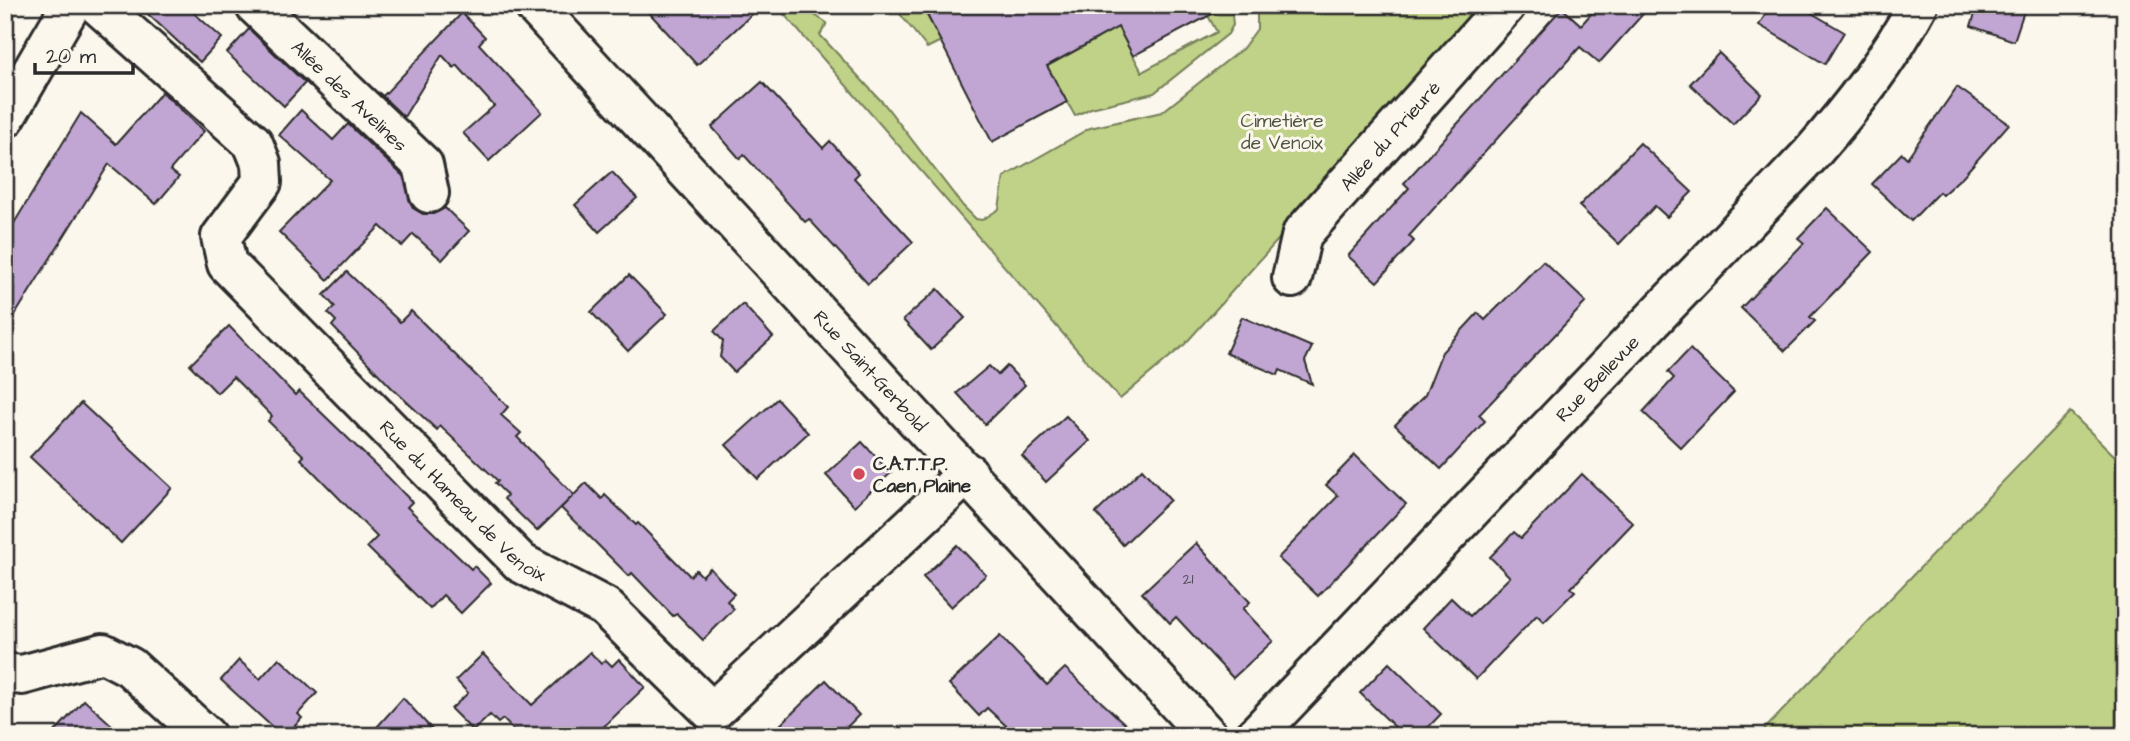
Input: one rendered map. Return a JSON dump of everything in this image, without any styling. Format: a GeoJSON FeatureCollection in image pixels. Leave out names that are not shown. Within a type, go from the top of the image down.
{"type":"FeatureCollection","features":[{"type":"Feature","properties":{"kind":"street"},"geometry":{"type":"LineString","coordinates":[[5,118],[71,5]]}},
{"type":"Feature","properties":{"kind":"street","name":"Rue du Hameau de Venoix"},"geometry":{"type":"LineString","coordinates":[[98,5],[253,143],[261,163],[262,182],[221,237],[227,264],[521,563],[605,607],[712,712],[968,473]]}},
{"type":"Feature","properties":{"kind":"street","name":"Allée des Avelines"},"geometry":{"type":"LineString","coordinates":[[255,5],[423,165],[429,193]]}},
{"type":"Feature","properties":{"kind":"street","name":"Rue Saint-Gerbold"},"geometry":{"type":"LineString","coordinates":[[534,5],[1208,736]]}},
{"type":"Feature","properties":{"kind":"street","name":"Allée du Prieuré"},"geometry":{"type":"LineString","coordinates":[[1292,278],[1302,234],[1506,5]]}},
{"type":"Feature","properties":{"kind":"street","name":"Rue Bellevue"},"geometry":{"type":"LineString","coordinates":[[1255,736],[1811,155],[1862,96],[1900,39],[1918,5]]}},
{"type":"Feature","properties":{"kind":"street"},"geometry":{"type":"LineString","coordinates":[[5,673],[22,675],[103,653],[130,667],[206,736]]}},
{"type":"Feature","properties":{"kind":"green space","name":"Cimetière de Venoix"},"geometry":{"type":"Polygon","coordinates":[[[776,5],[799,5],[827,23],[820,35],[885,105],[963,206],[976,219],[982,220],[999,209],[1004,177],[1090,128],[1162,112],[1243,48],[1257,29],[1257,5],[1295,5],[1299,9],[1303,5],[1488,5],[1185,344],[1120,399],[776,5]]]}},
{"type":"Feature","properties":{"kind":"green space"},"geometry":{"type":"Polygon","coordinates":[[[893,5],[921,5],[941,41],[927,48],[893,5]]]}},
{"type":"Feature","properties":{"kind":"green space"},"geometry":{"type":"Polygon","coordinates":[[[1202,5],[1231,5],[1233,25],[1228,34],[1154,93],[1091,108],[1075,116],[1047,66],[1097,39],[1114,20],[1142,72],[1217,32],[1202,5]]]}},
{"type":"Feature","properties":{"kind":"green space"},"geometry":{"type":"Polygon","coordinates":[[[2070,412],[2125,466],[2125,736],[1758,736],[2070,412]]]}},
{"type":"Feature","properties":{"kind":"building"},"geometry":{"type":"Polygon","coordinates":[[[138,5],[185,5],[222,38],[200,62],[138,5]]]}},
{"type":"Feature","properties":{"kind":"building"},"geometry":{"type":"Polygon","coordinates":[[[642,5],[762,5],[697,65],[642,5]]]}},
{"type":"Feature","properties":{"kind":"building"},"geometry":{"type":"Polygon","coordinates":[[[922,5],[1229,5],[1133,56],[1118,27],[1047,66],[1067,102],[992,142],[922,5]]]}},
{"type":"Feature","properties":{"kind":"building"},"geometry":{"type":"Polygon","coordinates":[[[1599,5],[1651,5],[1599,63],[1580,47],[1409,236],[1414,241],[1377,282],[1348,256],[1409,188],[1404,183],[1562,8],[1581,25],[1599,5]]]}},
{"type":"Feature","properties":{"kind":"building"},"geometry":{"type":"Polygon","coordinates":[[[1771,5],[1798,5],[1844,32],[1825,64],[1759,25],[1771,5]]]}},
{"type":"Feature","properties":{"kind":"building"},"geometry":{"type":"Polygon","coordinates":[[[1978,5],[2026,5],[2014,41],[1971,26],[1978,5]]]}},
{"type":"Feature","properties":{"kind":"building"},"geometry":{"type":"Polygon","coordinates":[[[462,13],[485,37],[479,44],[542,112],[489,161],[463,133],[494,106],[457,65],[454,68],[442,55],[404,117],[378,92],[383,96],[462,13]]]}},
{"type":"Feature","properties":{"kind":"building"},"geometry":{"type":"Polygon","coordinates":[[[249,29],[305,83],[284,106],[227,53],[249,29]]]}},
{"type":"Feature","properties":{"kind":"building"},"geometry":{"type":"Polygon","coordinates":[[[1719,53],[1762,94],[1733,124],[1690,84],[1719,53]]]}},
{"type":"Feature","properties":{"kind":"building"},"geometry":{"type":"Polygon","coordinates":[[[762,82],[823,148],[830,141],[859,173],[854,178],[913,242],[868,284],[809,219],[805,222],[744,155],[740,159],[712,127],[762,82]]]}},
{"type":"Feature","properties":{"kind":"building"},"geometry":{"type":"Polygon","coordinates":[[[1957,87],[2009,124],[1963,176],[1942,195],[1939,192],[1911,221],[1872,184],[1902,153],[1907,158],[1957,87]]]}},
{"type":"Feature","properties":{"kind":"building"},"geometry":{"type":"Polygon","coordinates":[[[162,92],[204,131],[170,170],[179,177],[156,204],[109,164],[5,331],[5,238],[81,113],[116,144],[162,92]]]}},
{"type":"Feature","properties":{"kind":"building"},"geometry":{"type":"Polygon","coordinates":[[[301,110],[333,140],[348,124],[403,176],[413,208],[423,214],[433,214],[445,208],[469,231],[442,260],[413,234],[402,246],[380,226],[328,280],[279,232],[330,180],[279,135],[301,110]]]}},
{"type":"Feature","properties":{"kind":"building"},"geometry":{"type":"Polygon","coordinates":[[[1640,143],[1692,192],[1667,217],[1655,206],[1619,244],[1579,206],[1640,143]]]}},
{"type":"Feature","properties":{"kind":"building"},"geometry":{"type":"Polygon","coordinates":[[[612,172],[637,198],[599,232],[575,205],[612,172]]]}},
{"type":"Feature","properties":{"kind":"building"},"geometry":{"type":"Polygon","coordinates":[[[1827,208],[1873,252],[1810,317],[1815,321],[1785,351],[1741,308],[1804,243],[1798,238],[1827,208]]]}},
{"type":"Feature","properties":{"kind":"building"},"geometry":{"type":"Polygon","coordinates":[[[1543,261],[1586,302],[1479,415],[1485,421],[1441,469],[1395,425],[1425,395],[1442,352],[1478,313],[1485,320],[1543,261]]]}},
{"type":"Feature","properties":{"kind":"building"},"geometry":{"type":"Polygon","coordinates":[[[347,272],[400,322],[411,311],[508,407],[501,415],[521,433],[517,437],[574,495],[537,531],[504,499],[507,495],[495,483],[498,481],[440,426],[437,430],[392,388],[332,326],[336,321],[328,313],[335,307],[324,295],[347,272]]]}},
{"type":"Feature","properties":{"kind":"building"},"geometry":{"type":"Polygon","coordinates":[[[629,275],[667,314],[628,351],[591,312],[629,275]]]}},
{"type":"Feature","properties":{"kind":"building"},"geometry":{"type":"Polygon","coordinates":[[[938,289],[965,318],[931,350],[903,320],[938,289]]]}},
{"type":"Feature","properties":{"kind":"building"},"geometry":{"type":"Polygon","coordinates":[[[743,304],[773,337],[734,372],[720,357],[723,341],[714,331],[743,304]]]}},
{"type":"Feature","properties":{"kind":"building"},"geometry":{"type":"Polygon","coordinates":[[[1242,317],[1312,347],[1305,361],[1312,384],[1280,370],[1278,375],[1226,353],[1242,317]]]}},
{"type":"Feature","properties":{"kind":"building"},"geometry":{"type":"Polygon","coordinates":[[[229,326],[295,395],[299,391],[388,477],[412,502],[407,507],[471,569],[474,566],[491,583],[461,613],[443,595],[430,609],[367,547],[377,537],[301,459],[304,456],[268,421],[272,416],[233,377],[217,393],[190,365],[229,326]]]}},
{"type":"Feature","properties":{"kind":"building"},"geometry":{"type":"Polygon","coordinates":[[[1690,349],[1734,392],[1681,448],[1643,412],[1674,378],[1668,372],[1690,349]]]}},
{"type":"Feature","properties":{"kind":"building"},"geometry":{"type":"Polygon","coordinates":[[[989,366],[998,375],[1007,366],[1025,385],[985,424],[957,393],[989,366]]]}},
{"type":"Feature","properties":{"kind":"building"},"geometry":{"type":"Polygon","coordinates":[[[777,399],[808,433],[758,479],[726,445],[777,399]]]}},
{"type":"Feature","properties":{"kind":"building"},"geometry":{"type":"Polygon","coordinates":[[[81,403],[172,488],[121,543],[30,457],[81,403]]]}},
{"type":"Feature","properties":{"kind":"building"},"geometry":{"type":"Polygon","coordinates":[[[1066,416],[1090,441],[1046,482],[1022,456],[1066,416]]]}},
{"type":"Feature","properties":{"kind":"building","name":"C.A.T.T.P. Caen Plaine"},"geometry":{"type":"Polygon","coordinates":[[[862,442],[891,473],[854,506],[826,475],[862,442]]]}},
{"type":"Feature","properties":{"kind":"building"},"geometry":{"type":"Polygon","coordinates":[[[1355,455],[1406,504],[1318,596],[1278,558],[1338,496],[1326,485],[1355,455]]]}},
{"type":"Feature","properties":{"kind":"building"},"geometry":{"type":"Polygon","coordinates":[[[1142,469],[1170,500],[1123,545],[1096,513],[1142,469]]]}},
{"type":"Feature","properties":{"kind":"building"},"geometry":{"type":"Polygon","coordinates":[[[1582,474],[1633,523],[1571,588],[1575,591],[1544,622],[1537,615],[1476,679],[1423,628],[1451,598],[1470,616],[1510,577],[1490,557],[1514,532],[1521,538],[1582,474]]]}},
{"type":"Feature","properties":{"kind":"building"},"geometry":{"type":"Polygon","coordinates":[[[586,483],[602,499],[605,495],[636,525],[638,523],[690,576],[696,570],[702,576],[710,568],[734,594],[727,601],[734,609],[703,640],[677,614],[673,616],[632,573],[629,576],[561,508],[586,483]]]}},
{"type":"Feature","properties":{"kind":"building"},"geometry":{"type":"Polygon","coordinates":[[[1196,543],[1250,602],[1243,609],[1273,641],[1233,678],[1176,617],[1170,623],[1142,593],[1196,543]]]}},
{"type":"Feature","properties":{"kind":"building"},"geometry":{"type":"Polygon","coordinates":[[[957,545],[986,575],[951,607],[923,577],[957,545]]]}},
{"type":"Feature","properties":{"kind":"building"},"geometry":{"type":"Polygon","coordinates":[[[1000,636],[1047,685],[1065,668],[1138,736],[1017,736],[987,708],[979,716],[949,684],[1000,636]]]}},
{"type":"Feature","properties":{"kind":"building"},"geometry":{"type":"Polygon","coordinates":[[[590,652],[601,664],[606,660],[612,666],[619,659],[645,687],[594,736],[519,736],[503,719],[498,723],[490,715],[473,731],[451,709],[468,693],[456,680],[483,654],[532,705],[590,652]]]}},
{"type":"Feature","properties":{"kind":"building"},"geometry":{"type":"Polygon","coordinates":[[[279,658],[317,693],[298,714],[302,718],[286,736],[282,736],[221,680],[239,660],[260,679],[279,658]]]}},
{"type":"Feature","properties":{"kind":"building"},"geometry":{"type":"Polygon","coordinates":[[[1389,663],[1441,714],[1420,736],[1404,736],[1360,693],[1389,663]]]}},
{"type":"Feature","properties":{"kind":"building"},"geometry":{"type":"Polygon","coordinates":[[[826,680],[859,715],[845,729],[836,728],[828,736],[769,736],[826,680]]]}},
{"type":"Feature","properties":{"kind":"building"},"geometry":{"type":"Polygon","coordinates":[[[403,698],[438,736],[369,736],[403,698]]]}},
{"type":"Feature","properties":{"kind":"building"},"geometry":{"type":"Polygon","coordinates":[[[84,700],[124,736],[51,736],[84,700]]]}},
{"type":"Feature","properties":{"kind":"place","name":"C.A.T.T.P. Caen Plaine"},"geometry":{"type":"Point","coordinates":[859,474]}}]}
